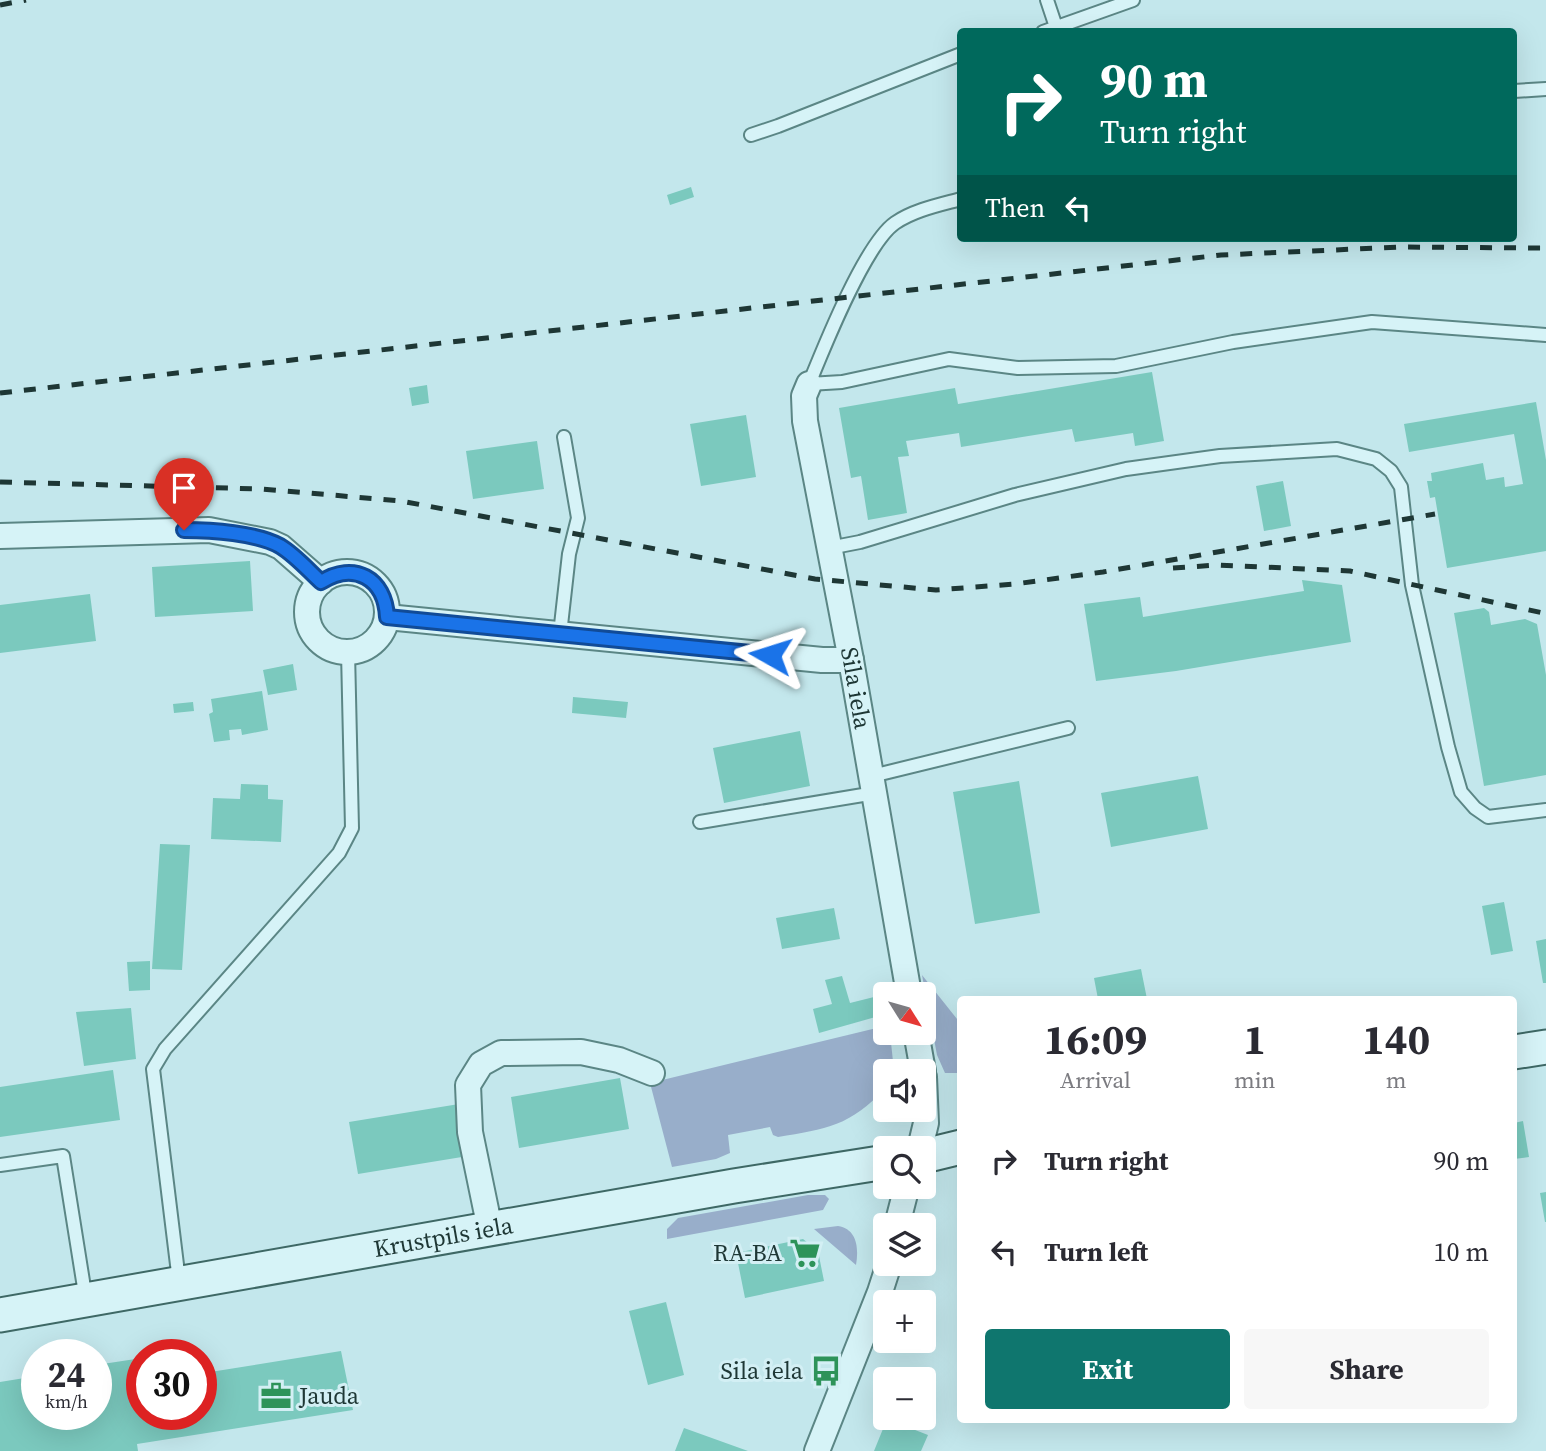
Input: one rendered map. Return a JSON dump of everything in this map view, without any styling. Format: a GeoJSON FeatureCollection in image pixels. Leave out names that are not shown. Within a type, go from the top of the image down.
{"type":"FeatureCollection","features":[{"type":"Feature","properties":{"kind":"street","name":"Sila iela"},"geometry":{"type":"LineString","coordinates":[[809,384],[803,396],[805,421],[851,660],[907,982]]}},
{"type":"Feature","properties":{"kind":"street"},"geometry":{"type":"LineString","coordinates":[[0,536],[209,530],[270,542],[281,547],[321,582]]}},
{"type":"Feature","properties":{"kind":"street"},"geometry":{"type":"LineString","coordinates":[[346,572],[360,574],[372,580],[382,591],[387,617],[383,631],[374,642],[361,650],[348,652],[319,641],[310,628],[308,610],[309,600],[321,582],[332,575],[346,572]]}},
{"type":"Feature","properties":{"kind":"street"},"geometry":{"type":"LineString","coordinates":[[387,617],[822,660],[851,660]]}},
{"type":"Feature","properties":{"kind":"street"},"geometry":{"type":"LineString","coordinates":[[1517,1051],[1546,1046]]}},
{"type":"Feature","properties":{"kind":"street"},"geometry":{"type":"LineString","coordinates":[[490,1229],[470,1132],[468,1085],[481,1064],[501,1053],[581,1052],[619,1060],[652,1073]]}},
{"type":"Feature","properties":{"kind":"street"},"geometry":{"type":"LineString","coordinates":[[936,1153],[957,1148]]}},
{"type":"Feature","properties":{"kind":"street","name":"Krustpils iela"},"geometry":{"type":"LineString","coordinates":[[0,1315],[873,1164]]}},
{"type":"Feature","properties":{"kind":"street"},"geometry":{"type":"LineString","coordinates":[[817,1451],[885,1276]]}},
{"type":"Feature","properties":{"kind":"lane"},"geometry":{"type":"LineString","coordinates":[[1047,0],[1056,27],[1133,0]]}},
{"type":"Feature","properties":{"kind":"lane"},"geometry":{"type":"LineString","coordinates":[[751,135],[957,56]]}},
{"type":"Feature","properties":{"kind":"lane"},"geometry":{"type":"LineString","coordinates":[[1517,91],[1546,89]]}},
{"type":"Feature","properties":{"kind":"lane"},"geometry":{"type":"LineString","coordinates":[[957,200],[921,211],[894,224],[877,244],[836,321],[809,384],[842,382],[949,359],[1018,368],[1116,366],[1233,342],[1372,322],[1546,335]]}},
{"type":"Feature","properties":{"kind":"lane"},"geometry":{"type":"LineString","coordinates":[[559,634],[569,554],[578,518],[564,437]]}},
{"type":"Feature","properties":{"kind":"lane"},"geometry":{"type":"LineString","coordinates":[[829,548],[1015,495],[1126,469],[1220,456],[1337,449],[1376,459],[1391,471],[1401,487],[1412,585],[1448,747],[1461,792],[1475,808],[1488,817],[1546,810]]}},
{"type":"Feature","properties":{"kind":"lane"},"geometry":{"type":"LineString","coordinates":[[179,1283],[153,1069],[165,1049],[339,853],[346,841],[352,828],[348,652]]}},
{"type":"Feature","properties":{"kind":"lane"},"geometry":{"type":"LineString","coordinates":[[700,822],[873,785],[1068,728]]}},
{"type":"Feature","properties":{"kind":"lane"},"geometry":{"type":"LineString","coordinates":[[0,1165],[63,1156],[86,1300]]}},
{"type":"Feature","properties":{"kind":"shaded area"},"geometry":{"type":"Polygon","coordinates":[[[936,993],[957,1019],[957,1073],[945,1073],[935,1045],[936,993]]]}},
{"type":"Feature","properties":{"kind":"shaded area"},"geometry":{"type":"Polygon","coordinates":[[[873,1029],[873,1045],[891,1045],[893,1059],[873,1059],[873,1101],[849,1118],[824,1128],[778,1137],[773,1135],[770,1127],[728,1135],[730,1153],[716,1159],[672,1167],[650,1083],[873,1029]]]}},
{"type":"Feature","properties":{"kind":"shaded area"},"geometry":{"type":"Polygon","coordinates":[[[808,1195],[825,1195],[829,1199],[823,1210],[667,1239],[667,1229],[678,1218],[808,1195]]]}},
{"type":"Feature","properties":{"kind":"shaded area"},"geometry":{"type":"Polygon","coordinates":[[[838,1226],[853,1235],[857,1252],[856,1265],[814,1229],[838,1226]]]}},
{"type":"Feature","properties":{"kind":"building"},"geometry":{"type":"Polygon","coordinates":[[[691,187],[694,197],[670,205],[667,195],[691,187]]]}},
{"type":"Feature","properties":{"kind":"building"},"geometry":{"type":"Polygon","coordinates":[[[1152,372],[1164,441],[1135,446],[1133,433],[1075,442],[1072,429],[961,447],[959,433],[906,441],[909,456],[898,457],[907,513],[868,520],[861,476],[851,478],[839,408],[955,388],[958,404],[1152,372]]]}},
{"type":"Feature","properties":{"kind":"building"},"geometry":{"type":"Polygon","coordinates":[[[427,385],[429,403],[412,406],[409,388],[427,385]]]}},
{"type":"Feature","properties":{"kind":"building"},"geometry":{"type":"Polygon","coordinates":[[[1536,402],[1546,460],[1546,551],[1447,568],[1435,497],[1430,498],[1427,481],[1432,481],[1431,473],[1483,463],[1486,480],[1504,477],[1505,487],[1523,484],[1514,434],[1409,452],[1404,424],[1536,402]]]}},
{"type":"Feature","properties":{"kind":"building"},"geometry":{"type":"Polygon","coordinates":[[[746,415],[756,477],[701,486],[690,424],[746,415]]]}},
{"type":"Feature","properties":{"kind":"building"},"geometry":{"type":"Polygon","coordinates":[[[537,441],[544,489],[473,499],[466,451],[537,441]]]}},
{"type":"Feature","properties":{"kind":"building"},"geometry":{"type":"Polygon","coordinates":[[[1283,481],[1291,526],[1264,531],[1256,486],[1283,481]]]}},
{"type":"Feature","properties":{"kind":"building"},"geometry":{"type":"Polygon","coordinates":[[[250,561],[253,611],[155,617],[152,567],[250,561]]]}},
{"type":"Feature","properties":{"kind":"building"},"geometry":{"type":"Polygon","coordinates":[[[1302,580],[1342,585],[1351,642],[1176,671],[1096,681],[1084,604],[1140,597],[1143,617],[1304,591],[1302,580]]]}},
{"type":"Feature","properties":{"kind":"building"},"geometry":{"type":"Polygon","coordinates":[[[90,594],[96,641],[0,653],[0,605],[90,594]]]}},
{"type":"Feature","properties":{"kind":"building"},"geometry":{"type":"Polygon","coordinates":[[[1484,608],[1489,612],[1491,625],[1525,619],[1537,624],[1546,675],[1546,775],[1484,786],[1454,613],[1484,608]]]}},
{"type":"Feature","properties":{"kind":"building"},"geometry":{"type":"Polygon","coordinates":[[[293,664],[297,690],[268,695],[263,670],[293,664]]]}},
{"type":"Feature","properties":{"kind":"building"},"geometry":{"type":"Polygon","coordinates":[[[262,691],[268,730],[242,735],[241,729],[229,730],[230,740],[214,742],[209,714],[213,712],[211,699],[262,691]]]}},
{"type":"Feature","properties":{"kind":"building"},"geometry":{"type":"Polygon","coordinates":[[[573,697],[628,702],[626,718],[572,713],[573,697]]]}},
{"type":"Feature","properties":{"kind":"building"},"geometry":{"type":"Polygon","coordinates":[[[193,702],[194,711],[174,713],[173,704],[193,702]]]}},
{"type":"Feature","properties":{"kind":"building"},"geometry":{"type":"Polygon","coordinates":[[[800,731],[810,786],[724,803],[713,748],[800,731]]]}},
{"type":"Feature","properties":{"kind":"building"},"geometry":{"type":"Polygon","coordinates":[[[1198,776],[1208,829],[1111,847],[1101,793],[1198,776]]]}},
{"type":"Feature","properties":{"kind":"building"},"geometry":{"type":"Polygon","coordinates":[[[1019,781],[1040,913],[975,924],[953,792],[1019,781]]]}},
{"type":"Feature","properties":{"kind":"building"},"geometry":{"type":"Polygon","coordinates":[[[241,784],[268,785],[268,799],[283,800],[281,842],[211,839],[213,798],[240,799],[241,784]]]}},
{"type":"Feature","properties":{"kind":"building"},"geometry":{"type":"Polygon","coordinates":[[[160,844],[190,845],[182,970],[152,969],[160,844]]]}},
{"type":"Feature","properties":{"kind":"building"},"geometry":{"type":"Polygon","coordinates":[[[1504,902],[1513,951],[1491,955],[1482,906],[1504,902]]]}},
{"type":"Feature","properties":{"kind":"building"},"geometry":{"type":"Polygon","coordinates":[[[834,908],[840,939],[782,949],[776,918],[834,908]]]}},
{"type":"Feature","properties":{"kind":"building"},"geometry":{"type":"Polygon","coordinates":[[[1546,939],[1546,983],[1543,983],[1536,941],[1546,939]]]}},
{"type":"Feature","properties":{"kind":"building"},"geometry":{"type":"Polygon","coordinates":[[[150,961],[150,990],[129,991],[127,962],[150,961]]]}},
{"type":"Feature","properties":{"kind":"building"},"geometry":{"type":"Polygon","coordinates":[[[1141,969],[1146,996],[1097,996],[1094,978],[1141,969]]]}},
{"type":"Feature","properties":{"kind":"building"},"geometry":{"type":"Polygon","coordinates":[[[842,976],[850,1003],[873,997],[873,1018],[819,1033],[813,1009],[832,1004],[825,980],[842,976]]]}},
{"type":"Feature","properties":{"kind":"building"},"geometry":{"type":"Polygon","coordinates":[[[131,1008],[136,1059],[84,1066],[76,1012],[131,1008]]]}},
{"type":"Feature","properties":{"kind":"building"},"geometry":{"type":"Polygon","coordinates":[[[113,1070],[120,1120],[0,1137],[0,1087],[113,1070]]]}},
{"type":"Feature","properties":{"kind":"building"},"geometry":{"type":"Polygon","coordinates":[[[620,1078],[629,1129],[519,1148],[511,1097],[620,1078]]]}},
{"type":"Feature","properties":{"kind":"building"},"geometry":{"type":"Polygon","coordinates":[[[459,1104],[468,1156],[358,1174],[349,1122],[459,1104]]]}},
{"type":"Feature","properties":{"kind":"building"},"geometry":{"type":"Polygon","coordinates":[[[1523,1121],[1529,1157],[1517,1159],[1517,1122],[1523,1121]]]}},
{"type":"Feature","properties":{"kind":"building"},"geometry":{"type":"Polygon","coordinates":[[[1546,1192],[1546,1222],[1545,1222],[1540,1193],[1546,1192]]]}},
{"type":"Feature","properties":{"kind":"building"},"geometry":{"type":"Polygon","coordinates":[[[803,1239],[818,1251],[824,1281],[745,1298],[736,1253],[803,1239]]]}},
{"type":"Feature","properties":{"kind":"building"},"geometry":{"type":"Polygon","coordinates":[[[666,1302],[684,1375],[648,1385],[629,1311],[666,1302]]]}},
{"type":"Feature","properties":{"kind":"building","name":"Jauda"},"geometry":{"type":"Polygon","coordinates":[[[341,1351],[353,1410],[137,1444],[138,1451],[0,1451],[0,1382],[21,1379],[21,1430],[112,1430],[112,1363],[126,1360],[126,1430],[217,1430],[217,1371],[341,1351]]]}},
{"type":"Feature","properties":{"kind":"building"},"geometry":{"type":"Polygon","coordinates":[[[684,1428],[748,1451],[675,1451],[684,1428]]]}},
{"type":"Feature","properties":{"kind":"building"},"geometry":{"type":"Polygon","coordinates":[[[883,1430],[915,1430],[928,1435],[921,1451],[874,1451],[883,1430]]]}},
{"type":"Feature","properties":{"kind":"railway"},"geometry":{"type":"LineString","coordinates":[[0,5],[26,0]]}},
{"type":"Feature","properties":{"kind":"railway"},"geometry":{"type":"LineString","coordinates":[[0,393],[1221,255],[1401,247],[1546,248]]}},
{"type":"Feature","properties":{"kind":"railway"},"geometry":{"type":"LineString","coordinates":[[0,482],[262,489],[401,501],[815,579],[936,590],[1015,584],[1103,572],[1435,514]]}},
{"type":"Feature","properties":{"kind":"railway"},"geometry":{"type":"LineString","coordinates":[[1173,568],[1218,565],[1350,571],[1543,613]]}},
{"type":"Feature","properties":{"kind":"place","name":"RA-BA"},"geometry":{"type":"Point","coordinates":[805,1253]}},
{"type":"Feature","properties":{"kind":"place","name":"Sila iela"},"geometry":{"type":"Point","coordinates":[826,1371]}},
{"type":"Feature","properties":{"kind":"place","name":"Jauda"},"geometry":{"type":"Point","coordinates":[276,1396]}},
{"type":"Feature","properties":{"kind":"route"},"geometry":{"type":"LineString","coordinates":[[184,530],[209,530],[270,542],[291,554],[321,582],[332,575],[346,572],[360,574],[372,580],[382,591],[387,617],[770,655]]}}]}
